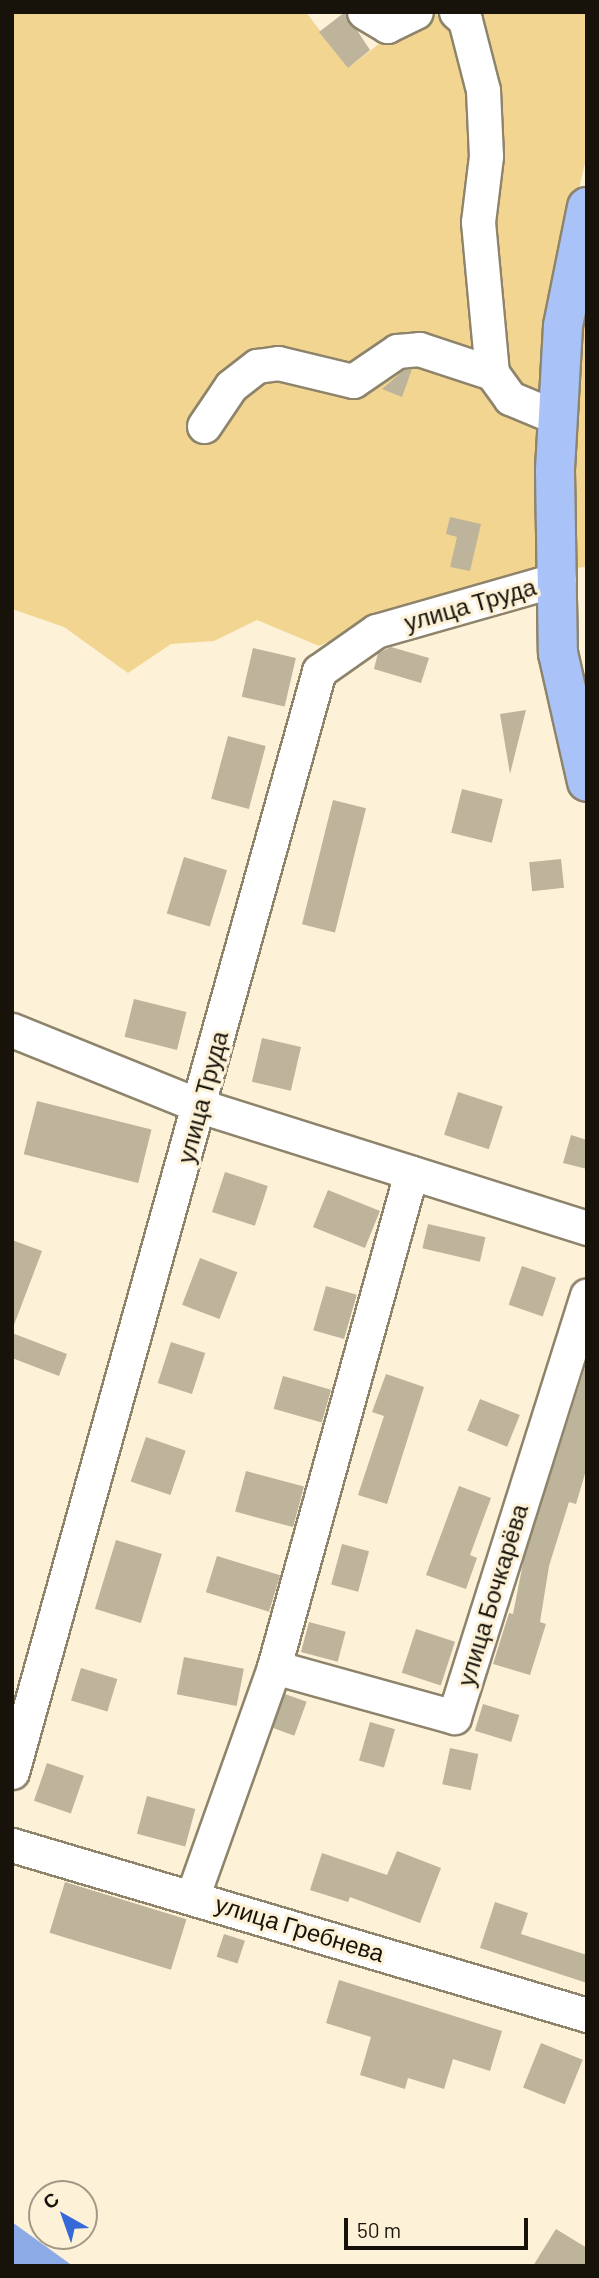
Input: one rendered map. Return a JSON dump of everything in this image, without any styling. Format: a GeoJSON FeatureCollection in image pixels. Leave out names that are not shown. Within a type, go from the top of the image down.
{"type":"FeatureCollection","features":[{"type":"Feature","properties":{"kind":"main road"},"geometry":{"type":"LineString","coordinates":[[587,207],[563,326],[558,418],[558,653],[587,782]]}},
{"type":"Feature","properties":{"kind":"street"},"geometry":{"type":"LineString","coordinates":[[364,12],[387,26],[416,12]]}},
{"type":"Feature","properties":{"kind":"street"},"geometry":{"type":"LineString","coordinates":[[456,12],[465,20],[483,90],[486,156],[478,222],[492,373],[510,398],[558,418]]}},
{"type":"Feature","properties":{"kind":"street"},"geometry":{"type":"LineString","coordinates":[[204,426],[231,386],[257,366],[278,363],[354,381],[397,351],[419,349],[492,373]]}},
{"type":"Feature","properties":{"kind":"street","name":"улица Труда"},"geometry":{"type":"LineString","coordinates":[[12,1772],[200,1106],[319,671],[376,631],[559,579]]}},
{"type":"Feature","properties":{"kind":"street"},"geometry":{"type":"LineString","coordinates":[[12,1030],[200,1106],[587,1228]]}},
{"type":"Feature","properties":{"kind":"street"},"geometry":{"type":"LineString","coordinates":[[193,1895],[274,1667],[411,1173]]}},
{"type":"Feature","properties":{"kind":"street","name":"улица Бочкарёва"},"geometry":{"type":"LineString","coordinates":[[274,1667],[454,1717],[587,1295]]}},
{"type":"Feature","properties":{"kind":"street","name":"улица Гребнева"},"geometry":{"type":"LineString","coordinates":[[12,1845],[193,1895],[587,2015]]}},
{"type":"Feature","properties":{"kind":"shaded area"},"geometry":{"type":"Polygon","coordinates":[[[12,12],[306,12],[348,68],[420,12],[587,12],[587,155],[547,323],[541,572],[384,616],[319,646],[257,620],[214,641],[171,644],[128,673],[64,627],[12,609],[12,12]]]}},
{"type":"Feature","properties":{"kind":"shaded area"},"geometry":{"type":"Polygon","coordinates":[[[587,248],[587,567],[573,568],[566,447],[587,248]]]}},
{"type":"Feature","properties":{"kind":"water"},"geometry":{"type":"Polygon","coordinates":[[[12,2222],[28,2234],[28,2250],[51,2250],[73,2266],[12,2266],[12,2222]]]}},
{"type":"Feature","properties":{"kind":"building"},"geometry":{"type":"Polygon","coordinates":[[[345,12],[370,50],[348,68],[319,32],[345,12]]]}},
{"type":"Feature","properties":{"kind":"building"},"geometry":{"type":"Polygon","coordinates":[[[412,369],[402,397],[382,389],[404,370],[412,369]]]}},
{"type":"Feature","properties":{"kind":"building"},"geometry":{"type":"Polygon","coordinates":[[[450,517],[481,524],[470,571],[450,567],[457,537],[446,534],[450,517]]]}},
{"type":"Feature","properties":{"kind":"building"},"geometry":{"type":"Polygon","coordinates":[[[391,647],[429,658],[421,683],[374,669],[378,653],[391,647]]]}},
{"type":"Feature","properties":{"kind":"building"},"geometry":{"type":"Polygon","coordinates":[[[253,648],[296,658],[285,707],[242,697],[253,648]]]}},
{"type":"Feature","properties":{"kind":"building"},"geometry":{"type":"Polygon","coordinates":[[[526,710],[510,774],[500,714],[526,710]]]}},
{"type":"Feature","properties":{"kind":"building"},"geometry":{"type":"Polygon","coordinates":[[[228,736],[266,746],[249,809],[211,799],[228,736]]]}},
{"type":"Feature","properties":{"kind":"building"},"geometry":{"type":"Polygon","coordinates":[[[462,789],[503,799],[492,843],[451,833],[462,789]]]}},
{"type":"Feature","properties":{"kind":"building"},"geometry":{"type":"Polygon","coordinates":[[[333,800],[366,808],[335,932],[302,924],[333,800]]]}},
{"type":"Feature","properties":{"kind":"building"},"geometry":{"type":"Polygon","coordinates":[[[184,857],[227,870],[210,927],[167,913],[184,857]]]}},
{"type":"Feature","properties":{"kind":"building"},"geometry":{"type":"Polygon","coordinates":[[[561,859],[564,888],[532,891],[529,862],[561,859]]]}},
{"type":"Feature","properties":{"kind":"building"},"geometry":{"type":"Polygon","coordinates":[[[134,999],[186,1012],[177,1050],[125,1037],[134,999]]]}},
{"type":"Feature","properties":{"kind":"building"},"geometry":{"type":"Polygon","coordinates":[[[262,1038],[301,1047],[291,1091],[252,1082],[262,1038]]]}},
{"type":"Feature","properties":{"kind":"building"},"geometry":{"type":"Polygon","coordinates":[[[458,1092],[503,1107],[489,1149],[444,1135],[458,1092]]]}},
{"type":"Feature","properties":{"kind":"building"},"geometry":{"type":"Polygon","coordinates":[[[37,1101],[151,1130],[138,1183],[24,1154],[37,1101]]]}},
{"type":"Feature","properties":{"kind":"building"},"geometry":{"type":"Polygon","coordinates":[[[571,1135],[587,1140],[587,1169],[563,1163],[571,1135]]]}},
{"type":"Feature","properties":{"kind":"building"},"geometry":{"type":"Polygon","coordinates":[[[225,1172],[268,1186],[255,1226],[212,1212],[225,1172]]]}},
{"type":"Feature","properties":{"kind":"building"},"geometry":{"type":"Polygon","coordinates":[[[328,1190],[380,1211],[365,1248],[313,1227],[328,1190]]]}},
{"type":"Feature","properties":{"kind":"building"},"geometry":{"type":"Polygon","coordinates":[[[428,1224],[485,1237],[480,1262],[422,1248],[428,1224]]]}},
{"type":"Feature","properties":{"kind":"building"},"geometry":{"type":"Polygon","coordinates":[[[12,1240],[42,1251],[14,1325],[12,1324],[12,1240]]]}},
{"type":"Feature","properties":{"kind":"building"},"geometry":{"type":"Polygon","coordinates":[[[200,1258],[237,1272],[219,1319],[182,1305],[200,1258]]]}},
{"type":"Feature","properties":{"kind":"building"},"geometry":{"type":"Polygon","coordinates":[[[522,1266],[556,1278],[543,1316],[509,1305],[522,1266]]]}},
{"type":"Feature","properties":{"kind":"building"},"geometry":{"type":"Polygon","coordinates":[[[326,1286],[357,1295],[344,1339],[313,1330],[326,1286]]]}},
{"type":"Feature","properties":{"kind":"building"},"geometry":{"type":"Polygon","coordinates":[[[12,1333],[67,1354],[59,1376],[12,1358],[12,1333]]]}},
{"type":"Feature","properties":{"kind":"building"},"geometry":{"type":"Polygon","coordinates":[[[171,1342],[205,1353],[192,1394],[158,1383],[171,1342]]]}},
{"type":"Feature","properties":{"kind":"building"},"geometry":{"type":"Polygon","coordinates":[[[587,1361],[587,1467],[576,1504],[569,1502],[549,1566],[540,1622],[546,1624],[530,1675],[493,1664],[509,1613],[513,1614],[524,1558],[587,1361]]]}},
{"type":"Feature","properties":{"kind":"building"},"geometry":{"type":"Polygon","coordinates":[[[386,1374],[424,1387],[387,1504],[358,1495],[384,1416],[372,1412],[386,1374]]]}},
{"type":"Feature","properties":{"kind":"building"},"geometry":{"type":"Polygon","coordinates":[[[283,1376],[331,1390],[322,1422],[274,1409],[283,1376]]]}},
{"type":"Feature","properties":{"kind":"building"},"geometry":{"type":"Polygon","coordinates":[[[480,1399],[520,1415],[507,1447],[467,1431],[480,1399]]]}},
{"type":"Feature","properties":{"kind":"building"},"geometry":{"type":"Polygon","coordinates":[[[146,1437],[186,1451],[170,1495],[131,1481],[146,1437]]]}},
{"type":"Feature","properties":{"kind":"building"},"geometry":{"type":"Polygon","coordinates":[[[246,1471],[304,1487],[293,1527],[235,1512],[246,1471]]]}},
{"type":"Feature","properties":{"kind":"building"},"geometry":{"type":"Polygon","coordinates":[[[459,1486],[491,1498],[470,1555],[477,1558],[466,1589],[426,1575],[459,1486]]]}},
{"type":"Feature","properties":{"kind":"building"},"geometry":{"type":"Polygon","coordinates":[[[116,1540],[162,1554],[141,1623],[95,1609],[116,1540]]]}},
{"type":"Feature","properties":{"kind":"building"},"geometry":{"type":"Polygon","coordinates":[[[342,1544],[369,1551],[358,1592],[331,1585],[342,1544]]]}},
{"type":"Feature","properties":{"kind":"building"},"geometry":{"type":"Polygon","coordinates":[[[217,1556],[280,1575],[269,1612],[206,1592],[217,1556]]]}},
{"type":"Feature","properties":{"kind":"building"},"geometry":{"type":"Polygon","coordinates":[[[309,1622],[346,1632],[338,1662],[301,1652],[309,1622]]]}},
{"type":"Feature","properties":{"kind":"building"},"geometry":{"type":"Polygon","coordinates":[[[416,1629],[455,1642],[441,1685],[402,1673],[416,1629]]]}},
{"type":"Feature","properties":{"kind":"building"},"geometry":{"type":"Polygon","coordinates":[[[184,1657],[244,1669],[237,1706],[177,1694],[184,1657]]]}},
{"type":"Feature","properties":{"kind":"building"},"geometry":{"type":"Polygon","coordinates":[[[81,1668],[117,1679],[107,1712],[71,1701],[81,1668]]]}},
{"type":"Feature","properties":{"kind":"building"},"geometry":{"type":"Polygon","coordinates":[[[285,1694],[307,1702],[294,1736],[273,1728],[285,1694]]]}},
{"type":"Feature","properties":{"kind":"building"},"geometry":{"type":"Polygon","coordinates":[[[483,1704],[519,1715],[511,1742],[475,1731],[483,1704]]]}},
{"type":"Feature","properties":{"kind":"building"},"geometry":{"type":"Polygon","coordinates":[[[370,1722],[395,1729],[384,1768],[359,1760],[370,1722]]]}},
{"type":"Feature","properties":{"kind":"building"},"geometry":{"type":"Polygon","coordinates":[[[450,1748],[478,1754],[471,1790],[442,1784],[450,1748]]]}},
{"type":"Feature","properties":{"kind":"building"},"geometry":{"type":"Polygon","coordinates":[[[47,1763],[84,1776],[71,1814],[34,1801],[47,1763]]]}},
{"type":"Feature","properties":{"kind":"building"},"geometry":{"type":"Polygon","coordinates":[[[147,1796],[195,1809],[185,1847],[137,1834],[147,1796]]]}},
{"type":"Feature","properties":{"kind":"building"},"geometry":{"type":"Polygon","coordinates":[[[397,1851],[441,1868],[420,1923],[350,1897],[348,1902],[310,1890],[322,1853],[387,1875],[397,1851]]]}},
{"type":"Feature","properties":{"kind":"building"},"geometry":{"type":"Polygon","coordinates":[[[65,1882],[186,1919],[171,1970],[50,1933],[65,1882]]]}},
{"type":"Feature","properties":{"kind":"building"},"geometry":{"type":"Polygon","coordinates":[[[495,1902],[528,1913],[521,1934],[587,1955],[587,1983],[480,1948],[495,1902]]]}},
{"type":"Feature","properties":{"kind":"building"},"geometry":{"type":"Polygon","coordinates":[[[224,1934],[245,1941],[238,1964],[217,1957],[224,1934]]]}},
{"type":"Feature","properties":{"kind":"building"},"geometry":{"type":"Polygon","coordinates":[[[339,1980],[502,2031],[490,2071],[453,2059],[444,2089],[408,2078],[405,2089],[360,2075],[371,2037],[326,2023],[339,1980]]]}},
{"type":"Feature","properties":{"kind":"building"},"geometry":{"type":"Polygon","coordinates":[[[541,2043],[583,2060],[565,2104],[523,2088],[541,2043]]]}},
{"type":"Feature","properties":{"kind":"building"},"geometry":{"type":"Polygon","coordinates":[[[556,2229],[587,2248],[587,2266],[533,2266],[556,2229]]]}}]}
